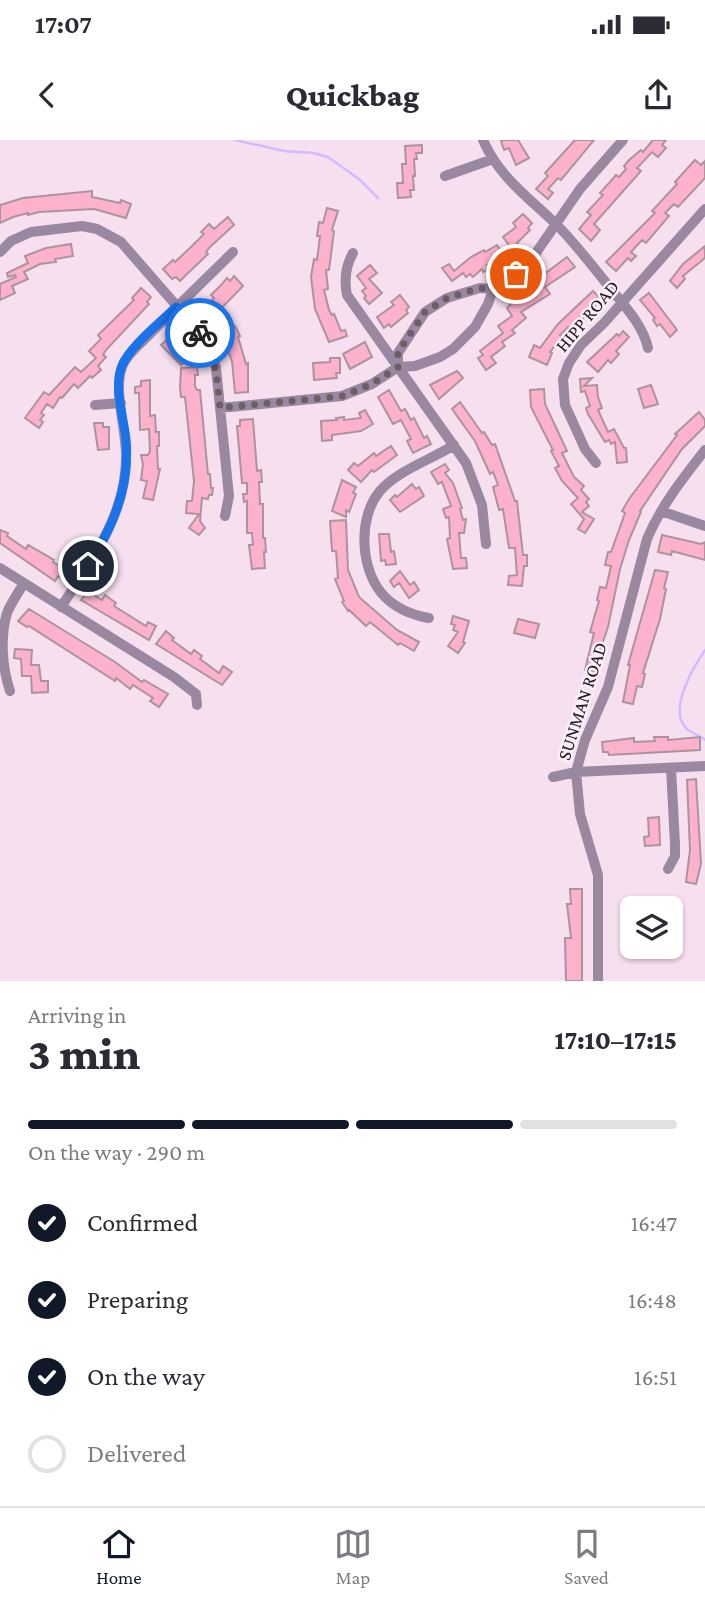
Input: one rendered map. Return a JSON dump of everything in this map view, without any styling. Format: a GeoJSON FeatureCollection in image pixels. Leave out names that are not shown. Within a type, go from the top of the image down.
{"type":"FeatureCollection","features":[{"type":"Feature","properties":{"kind":"street"},"geometry":{"type":"LineString","coordinates":[[483,140],[509,182],[556,224],[622,302],[645,334],[648,348]]}},
{"type":"Feature","properties":{"kind":"street"},"geometry":{"type":"LineString","coordinates":[[220,408],[342,396],[372,384],[398,367],[428,362],[453,349],[475,327],[493,289],[529,263],[580,189],[623,140]]}},
{"type":"Feature","properties":{"kind":"street"},"geometry":{"type":"LineString","coordinates":[[445,176],[493,159]]}},
{"type":"Feature","properties":{"kind":"street","name":"HIPP ROAD"},"geometry":{"type":"LineString","coordinates":[[596,463],[585,449],[565,405],[563,379],[573,354],[705,209]]}},
{"type":"Feature","properties":{"kind":"street"},"geometry":{"type":"LineString","coordinates":[[0,252],[11,242],[31,232],[82,226],[97,229],[121,242],[202,335],[212,352],[220,408],[229,496],[225,516]]}},
{"type":"Feature","properties":{"kind":"street"},"geometry":{"type":"LineString","coordinates":[[61,607],[99,548],[122,495],[127,458],[119,378],[122,364],[176,307],[233,253]]}},
{"type":"Feature","properties":{"kind":"street"},"geometry":{"type":"LineString","coordinates":[[353,253],[345,271],[347,296],[466,463],[482,505],[486,544]]}},
{"type":"Feature","properties":{"kind":"street"},"geometry":{"type":"LineString","coordinates":[[398,367],[398,352],[425,312],[447,298],[480,288],[493,289]]}},
{"type":"Feature","properties":{"kind":"street"},"geometry":{"type":"LineString","coordinates":[[95,405],[121,403]]}},
{"type":"Feature","properties":{"kind":"street"},"geometry":{"type":"LineString","coordinates":[[429,618],[407,612],[395,605],[377,587],[368,563],[364,530],[369,510],[380,491],[401,475],[454,445]]}},
{"type":"Feature","properties":{"kind":"street","name":"SUNMAN ROAD"},"geometry":{"type":"LineString","coordinates":[[598,981],[598,875],[580,814],[576,772],[585,740],[608,687],[647,539],[661,511],[705,450]]}},
{"type":"Feature","properties":{"kind":"street"},"geometry":{"type":"LineString","coordinates":[[661,511],[705,526]]}},
{"type":"Feature","properties":{"kind":"street"},"geometry":{"type":"LineString","coordinates":[[0,568],[174,677],[196,694],[197,705]]}},
{"type":"Feature","properties":{"kind":"street"},"geometry":{"type":"LineString","coordinates":[[10,691],[5,676],[1,642],[6,614],[24,583]]}},
{"type":"Feature","properties":{"kind":"street"},"geometry":{"type":"LineString","coordinates":[[553,777],[576,772],[705,766]]}},
{"type":"Feature","properties":{"kind":"street"},"geometry":{"type":"LineString","coordinates":[[668,869],[674,856],[675,845],[671,768]]}},
{"type":"Feature","properties":{"kind":"building"},"geometry":{"type":"Polygon","coordinates":[[[518,140],[529,158],[516,165],[509,148],[504,150],[501,141],[518,140]]]}},
{"type":"Feature","properties":{"kind":"building"},"geometry":{"type":"Polygon","coordinates":[[[575,140],[594,140],[561,180],[558,178],[548,189],[553,193],[548,199],[536,189],[548,176],[545,173],[575,140]]]}},
{"type":"Feature","properties":{"kind":"building"},"geometry":{"type":"Polygon","coordinates":[[[653,140],[666,140],[662,145],[666,148],[658,157],[652,152],[637,168],[641,171],[594,224],[600,230],[591,241],[579,229],[591,215],[587,212],[603,195],[600,193],[616,175],[619,177],[626,169],[624,166],[629,160],[641,150],[643,152],[653,140]]]}},
{"type":"Feature","properties":{"kind":"building"},"geometry":{"type":"Polygon","coordinates":[[[422,145],[422,153],[416,153],[417,159],[414,159],[414,190],[410,190],[411,197],[398,198],[397,183],[403,183],[402,164],[406,164],[405,146],[422,145]]]}},
{"type":"Feature","properties":{"kind":"building"},"geometry":{"type":"Polygon","coordinates":[[[695,160],[701,165],[705,161],[705,178],[678,207],[674,204],[665,213],[669,216],[646,243],[642,240],[631,252],[636,256],[631,261],[628,258],[616,271],[606,262],[655,213],[652,211],[695,160]]]}},
{"type":"Feature","properties":{"kind":"building"},"geometry":{"type":"Polygon","coordinates":[[[92,191],[92,197],[120,203],[121,200],[131,204],[126,218],[94,209],[28,213],[0,223],[0,205],[23,198],[92,191]]]}},
{"type":"Feature","properties":{"kind":"building"},"geometry":{"type":"Polygon","coordinates":[[[327,208],[338,211],[332,230],[329,270],[326,270],[328,289],[324,290],[329,310],[347,336],[329,342],[315,309],[311,277],[314,259],[317,260],[319,222],[323,223],[327,208]]]}},
{"type":"Feature","properties":{"kind":"building"},"geometry":{"type":"Polygon","coordinates":[[[523,214],[532,223],[528,228],[530,230],[517,243],[520,246],[513,251],[503,237],[516,227],[513,223],[523,214]]]}},
{"type":"Feature","properties":{"kind":"building"},"geometry":{"type":"Polygon","coordinates":[[[228,217],[234,225],[210,247],[206,252],[208,254],[180,281],[176,277],[172,279],[163,269],[192,246],[204,234],[201,232],[209,224],[214,229],[228,217]]]}},
{"type":"Feature","properties":{"kind":"building"},"geometry":{"type":"Polygon","coordinates":[[[71,244],[73,256],[55,259],[56,262],[40,264],[24,272],[28,279],[12,286],[15,293],[0,300],[0,284],[16,277],[8,277],[7,273],[28,263],[25,256],[46,248],[71,244]]]}},
{"type":"Feature","properties":{"kind":"building"},"geometry":{"type":"Polygon","coordinates":[[[497,245],[506,259],[487,265],[489,269],[483,272],[482,269],[473,277],[470,274],[466,277],[463,273],[452,281],[442,268],[449,264],[454,271],[471,257],[497,245]]]}},
{"type":"Feature","properties":{"kind":"building"},"geometry":{"type":"Polygon","coordinates":[[[705,246],[705,258],[683,276],[685,279],[677,288],[670,281],[683,264],[705,246]]]}},
{"type":"Feature","properties":{"kind":"building"},"geometry":{"type":"Polygon","coordinates":[[[567,257],[575,267],[545,287],[550,294],[521,312],[526,318],[512,330],[515,333],[502,342],[505,346],[491,357],[496,363],[486,370],[478,358],[483,355],[480,351],[503,333],[498,326],[512,316],[507,308],[517,297],[537,286],[534,282],[567,257]]]}},
{"type":"Feature","properties":{"kind":"building"},"geometry":{"type":"Polygon","coordinates":[[[370,265],[377,273],[369,279],[382,293],[369,304],[362,291],[366,288],[357,276],[370,265]]]}},
{"type":"Feature","properties":{"kind":"building"},"geometry":{"type":"Polygon","coordinates":[[[234,276],[243,286],[209,321],[197,309],[202,304],[205,307],[214,298],[211,295],[227,278],[230,281],[234,276]]]}},
{"type":"Feature","properties":{"kind":"building"},"geometry":{"type":"Polygon","coordinates":[[[141,288],[151,297],[147,302],[149,304],[106,350],[103,355],[106,357],[98,366],[101,370],[78,388],[74,384],[53,408],[47,404],[41,413],[44,415],[39,428],[25,418],[44,392],[49,395],[75,367],[81,372],[96,358],[89,351],[101,339],[98,335],[134,300],[132,298],[141,288]]]}},
{"type":"Feature","properties":{"kind":"building"},"geometry":{"type":"Polygon","coordinates":[[[593,291],[601,299],[571,330],[568,327],[560,335],[562,337],[550,352],[552,353],[547,365],[529,357],[534,345],[540,348],[558,324],[593,291]]]}},
{"type":"Feature","properties":{"kind":"building"},"geometry":{"type":"Polygon","coordinates":[[[649,293],[677,330],[670,337],[660,324],[657,326],[653,320],[655,318],[640,300],[649,293]]]}},
{"type":"Feature","properties":{"kind":"building"},"geometry":{"type":"Polygon","coordinates":[[[400,295],[409,307],[406,310],[408,313],[391,327],[389,324],[384,328],[377,317],[394,305],[391,302],[400,295]]]}},
{"type":"Feature","properties":{"kind":"building"},"geometry":{"type":"Polygon","coordinates":[[[235,326],[246,364],[248,363],[248,392],[235,393],[232,361],[221,333],[235,326]]]}},
{"type":"Feature","properties":{"kind":"building"},"geometry":{"type":"Polygon","coordinates":[[[623,331],[629,337],[616,351],[619,354],[611,363],[608,360],[598,372],[587,362],[623,331]]]}},
{"type":"Feature","properties":{"kind":"building"},"geometry":{"type":"Polygon","coordinates":[[[175,333],[193,354],[181,365],[161,345],[175,333]]]}},
{"type":"Feature","properties":{"kind":"building"},"geometry":{"type":"Polygon","coordinates":[[[365,342],[372,357],[350,369],[343,354],[365,342]]]}},
{"type":"Feature","properties":{"kind":"building"},"geometry":{"type":"Polygon","coordinates":[[[330,358],[340,358],[340,373],[336,373],[337,378],[314,380],[313,363],[330,362],[330,358]]]}},
{"type":"Feature","properties":{"kind":"building"},"geometry":{"type":"Polygon","coordinates":[[[197,367],[195,386],[200,390],[208,474],[213,488],[208,499],[202,498],[200,521],[205,528],[199,535],[189,528],[199,514],[186,513],[187,501],[192,501],[194,481],[185,397],[181,397],[180,387],[181,368],[197,367]]]}},
{"type":"Feature","properties":{"kind":"building"},"geometry":{"type":"Polygon","coordinates":[[[457,371],[463,378],[439,399],[430,385],[457,371]]]}},
{"type":"Feature","properties":{"kind":"building"},"geometry":{"type":"Polygon","coordinates":[[[592,378],[584,386],[597,385],[602,408],[598,410],[608,432],[614,429],[626,448],[627,462],[617,463],[615,442],[605,442],[588,414],[586,408],[590,406],[585,391],[581,392],[580,379],[592,378]]]}},
{"type":"Feature","properties":{"kind":"building"},"geometry":{"type":"Polygon","coordinates":[[[150,380],[150,416],[155,415],[156,432],[159,432],[157,446],[160,469],[153,500],[143,498],[147,481],[141,480],[141,455],[148,455],[150,451],[149,429],[140,430],[139,393],[135,393],[135,387],[141,386],[141,381],[150,380]]]}},
{"type":"Feature","properties":{"kind":"building"},"geometry":{"type":"Polygon","coordinates":[[[651,385],[658,404],[644,408],[638,389],[651,385]]]}},
{"type":"Feature","properties":{"kind":"building"},"geometry":{"type":"Polygon","coordinates":[[[544,389],[545,404],[567,451],[562,453],[574,477],[584,486],[581,490],[589,499],[586,502],[589,506],[582,512],[594,519],[585,533],[578,529],[584,519],[571,504],[578,498],[562,481],[555,468],[559,466],[551,451],[553,450],[531,407],[530,390],[544,389]]]}},
{"type":"Feature","properties":{"kind":"building"},"geometry":{"type":"Polygon","coordinates":[[[389,390],[401,411],[405,409],[411,420],[414,418],[424,438],[427,436],[431,444],[413,453],[407,441],[411,439],[401,420],[393,424],[378,397],[389,390]]]}},
{"type":"Feature","properties":{"kind":"building"},"geometry":{"type":"Polygon","coordinates":[[[460,402],[492,445],[495,444],[517,501],[523,555],[527,555],[522,586],[508,585],[509,576],[517,575],[515,548],[509,548],[503,509],[499,510],[493,487],[498,485],[493,472],[490,474],[475,441],[452,409],[460,402]]]}},
{"type":"Feature","properties":{"kind":"building"},"geometry":{"type":"Polygon","coordinates":[[[365,410],[373,424],[361,431],[332,435],[332,440],[322,441],[321,421],[344,417],[344,420],[361,418],[359,413],[365,410]]]}},
{"type":"Feature","properties":{"kind":"building"},"geometry":{"type":"Polygon","coordinates":[[[699,412],[705,420],[705,426],[682,449],[640,511],[620,569],[608,627],[597,659],[596,673],[585,670],[594,633],[590,632],[600,587],[606,588],[611,566],[605,565],[608,552],[611,552],[625,513],[622,511],[677,435],[675,434],[699,412]]]}},
{"type":"Feature","properties":{"kind":"building"},"geometry":{"type":"Polygon","coordinates":[[[253,419],[257,471],[261,470],[260,504],[263,504],[263,538],[266,552],[265,568],[252,569],[249,545],[253,545],[252,533],[247,533],[247,501],[244,502],[243,494],[247,494],[247,483],[242,483],[237,426],[240,426],[240,420],[253,419]]]}},
{"type":"Feature","properties":{"kind":"building"},"geometry":{"type":"Polygon","coordinates":[[[94,423],[103,423],[103,427],[109,427],[109,449],[98,450],[94,423]]]}},
{"type":"Feature","properties":{"kind":"building"},"geometry":{"type":"Polygon","coordinates":[[[391,446],[397,455],[374,472],[372,470],[361,482],[348,470],[354,463],[358,466],[374,453],[376,456],[391,446]]]}},
{"type":"Feature","properties":{"kind":"building"},"geometry":{"type":"Polygon","coordinates":[[[445,464],[449,470],[445,473],[453,483],[462,508],[463,520],[466,519],[464,533],[459,533],[461,558],[466,558],[467,568],[453,569],[447,539],[450,538],[449,517],[446,518],[443,509],[451,506],[442,482],[438,484],[431,472],[445,464]]]}},
{"type":"Feature","properties":{"kind":"building"},"geometry":{"type":"Polygon","coordinates":[[[342,480],[356,487],[349,512],[346,510],[346,517],[332,511],[342,480]]]}},
{"type":"Feature","properties":{"kind":"building"},"geometry":{"type":"Polygon","coordinates":[[[412,484],[416,489],[419,487],[424,496],[400,512],[390,500],[412,484]]]}},
{"type":"Feature","properties":{"kind":"building"},"geometry":{"type":"Polygon","coordinates":[[[346,520],[348,570],[359,597],[397,630],[419,642],[414,651],[400,643],[398,645],[370,622],[366,626],[348,611],[342,602],[344,601],[335,579],[338,578],[336,551],[332,551],[330,521],[346,520]]]}},
{"type":"Feature","properties":{"kind":"building"},"geometry":{"type":"Polygon","coordinates":[[[0,530],[8,533],[7,536],[26,549],[28,545],[68,571],[62,579],[58,576],[55,581],[0,543],[0,530]]]}},
{"type":"Feature","properties":{"kind":"building"},"geometry":{"type":"Polygon","coordinates":[[[379,534],[389,534],[391,552],[394,551],[396,564],[386,565],[385,560],[381,561],[379,534]]]}},
{"type":"Feature","properties":{"kind":"building"},"geometry":{"type":"Polygon","coordinates":[[[662,535],[701,544],[705,542],[705,560],[672,551],[671,555],[658,552],[662,535]]]}},
{"type":"Feature","properties":{"kind":"building"},"geometry":{"type":"Polygon","coordinates":[[[655,570],[668,572],[660,619],[643,673],[642,687],[637,686],[633,704],[623,702],[628,665],[655,570]]]}},
{"type":"Feature","properties":{"kind":"building"},"geometry":{"type":"Polygon","coordinates":[[[400,571],[410,585],[414,582],[419,590],[409,598],[399,583],[394,587],[390,581],[400,571]]]}},
{"type":"Feature","properties":{"kind":"building"},"geometry":{"type":"Polygon","coordinates":[[[88,591],[102,600],[105,595],[116,603],[114,606],[146,626],[148,622],[156,626],[149,640],[81,600],[88,591]]]}},
{"type":"Feature","properties":{"kind":"building"},"geometry":{"type":"Polygon","coordinates":[[[29,609],[115,662],[142,682],[144,680],[168,694],[159,707],[150,701],[153,698],[133,685],[130,689],[116,678],[115,681],[18,621],[29,609]]]}},
{"type":"Feature","properties":{"kind":"building"},"geometry":{"type":"Polygon","coordinates":[[[453,616],[469,621],[463,642],[465,643],[458,653],[448,646],[458,632],[453,630],[455,625],[451,624],[453,616]]]}},
{"type":"Feature","properties":{"kind":"building"},"geometry":{"type":"Polygon","coordinates":[[[518,619],[539,624],[535,638],[514,633],[518,619]]]}},
{"type":"Feature","properties":{"kind":"building"},"geometry":{"type":"Polygon","coordinates":[[[166,631],[174,638],[172,640],[191,654],[194,650],[202,656],[200,659],[219,673],[223,666],[232,672],[222,685],[156,644],[166,631]]]}},
{"type":"Feature","properties":{"kind":"building"},"geometry":{"type":"Polygon","coordinates":[[[15,649],[32,650],[31,665],[39,665],[41,681],[48,681],[48,692],[32,693],[31,676],[22,676],[21,659],[14,658],[15,649]]]}},
{"type":"Feature","properties":{"kind":"building"},"geometry":{"type":"Polygon","coordinates":[[[654,737],[668,737],[668,740],[700,737],[700,750],[609,755],[608,752],[603,752],[602,742],[634,738],[634,742],[655,741],[654,737]]]}},
{"type":"Feature","properties":{"kind":"building"},"geometry":{"type":"Polygon","coordinates":[[[696,779],[701,864],[696,884],[686,882],[690,850],[687,780],[696,779]]]}},
{"type":"Feature","properties":{"kind":"building"},"geometry":{"type":"Polygon","coordinates":[[[659,817],[660,845],[645,846],[644,837],[649,836],[648,818],[659,817]]]}},
{"type":"Feature","properties":{"kind":"building"},"geometry":{"type":"Polygon","coordinates":[[[570,889],[582,889],[582,981],[566,981],[565,938],[571,938],[567,904],[571,904],[570,889]]]}},
{"type":"Feature","properties":{"kind":"waterway"},"geometry":{"type":"LineString","coordinates":[[235,140],[328,157],[359,179],[378,198]]}},
{"type":"Feature","properties":{"kind":"waterway"},"geometry":{"type":"LineString","coordinates":[[705,650],[684,689],[680,711],[686,728],[705,740]]}},
{"type":"Feature","properties":{"kind":"way so far"},"geometry":{"type":"LineString","coordinates":[[200,333],[214,359],[220,408],[348,395],[372,384],[398,367],[398,352],[425,312],[447,298],[480,288],[493,289],[516,274]]}},
{"type":"Feature","properties":{"kind":"route"},"geometry":{"type":"LineString","coordinates":[[88,566],[114,518],[122,495],[127,458],[119,378],[122,364],[176,307],[200,333]]}}]}
